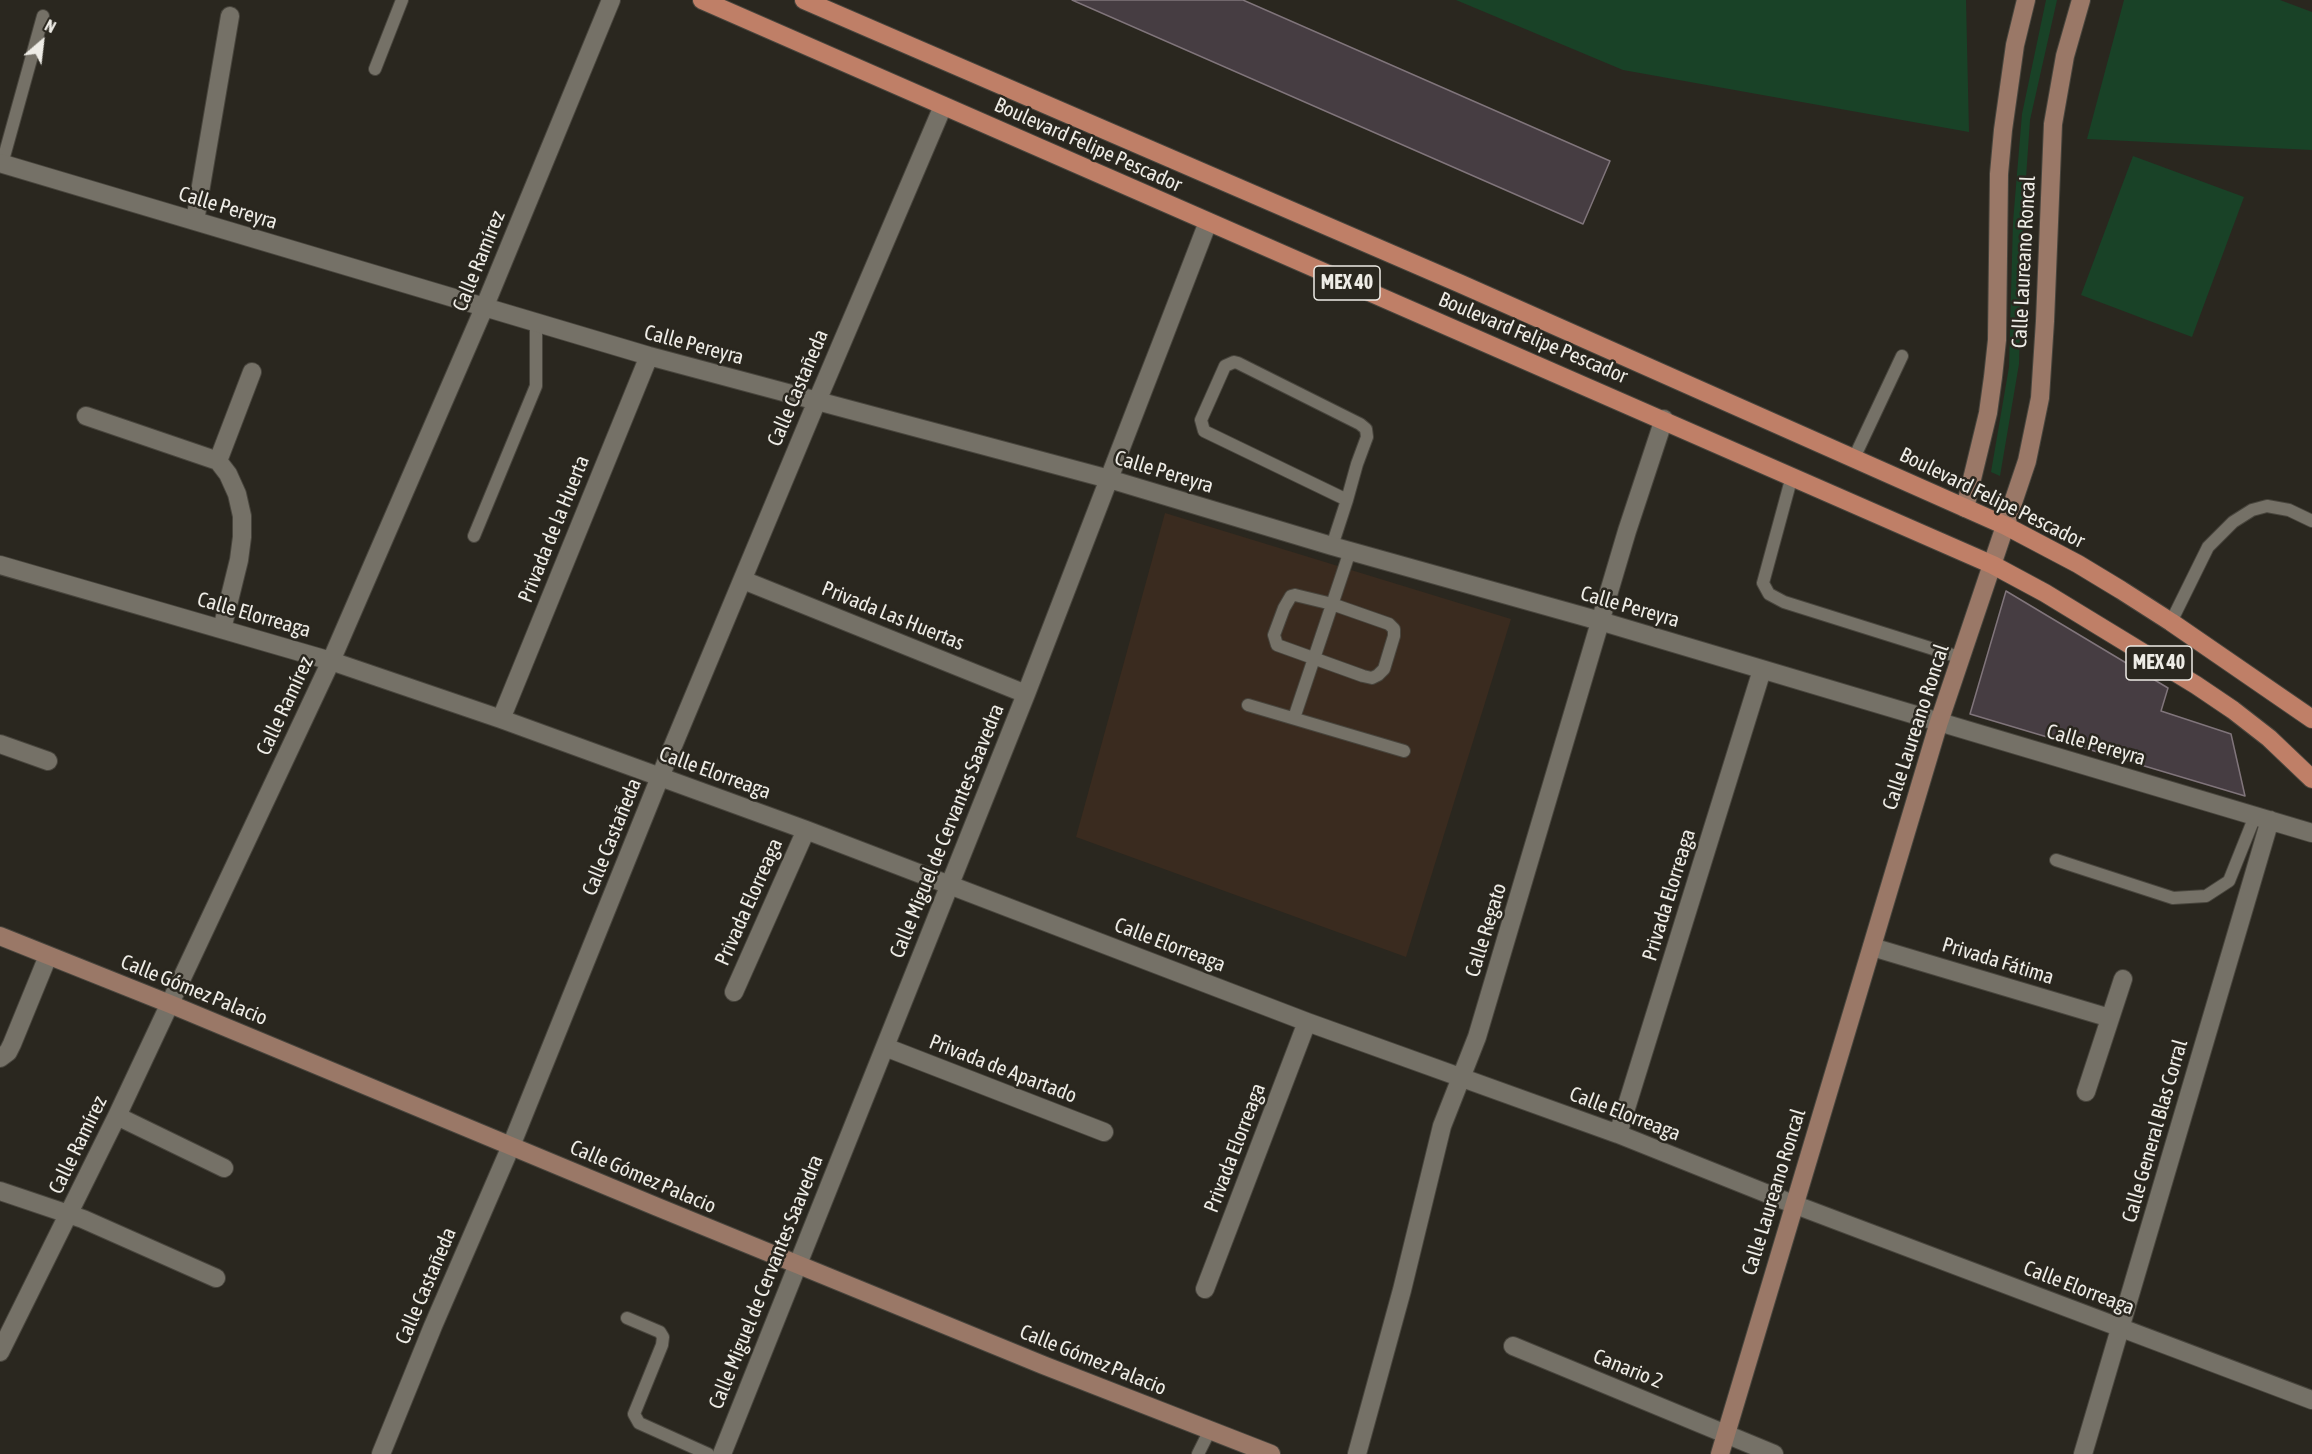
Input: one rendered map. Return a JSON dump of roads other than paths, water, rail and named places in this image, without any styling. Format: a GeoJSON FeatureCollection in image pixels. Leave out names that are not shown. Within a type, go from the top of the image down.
{"type":"FeatureCollection","features":[{"type":"Feature","properties":{"kind":"main road","name":"Boulevard Felipe Pescador"},"geometry":{"type":"LineString","coordinates":[[702,0],[1664,419],[1993,565],[2045,592],[2196,685],[2269,738],[2312,779]]}},
{"type":"Feature","properties":{"kind":"main road","name":"Boulevard Felipe Pescador"},"geometry":{"type":"LineString","coordinates":[[804,0],[1461,284],[2007,526],[2078,564],[2172,622],[2312,719]]}},
{"type":"Feature","properties":{"kind":"street","name":"Calle Ramírez"},"geometry":{"type":"LineString","coordinates":[[0,1352],[117,1116],[331,661],[484,308],[611,0]]}},
{"type":"Feature","properties":{"kind":"street","name":"Calle Laureano Roncal"},"geometry":{"type":"LineString","coordinates":[[1965,508],[1988,413],[1994,377],[1997,340],[1999,174],[2015,45],[2026,0]]}},
{"type":"Feature","properties":{"kind":"street","name":"Calle Laureano Roncal"},"geometry":{"type":"LineString","coordinates":[[1720,1454],[1939,722],[2007,526],[2027,461],[2038,407],[2045,321],[2053,124],[2065,56],[2081,0]]}},
{"type":"Feature","properties":{"kind":"street"},"geometry":{"type":"LineString","coordinates":[[195,221],[230,16]]}},
{"type":"Feature","properties":{"kind":"street","name":"Calle Castañeda"},"geometry":{"type":"LineString","coordinates":[[381,1454],[433,1326],[511,1146],[742,580],[943,106]]}},
{"type":"Feature","properties":{"kind":"street","name":"Calle Pereyra"},"geometry":{"type":"LineString","coordinates":[[1,163],[650,356],[1109,479],[1332,546],[1600,621],[2312,833]]}},
{"type":"Feature","properties":{"kind":"street","name":"Calle Miguel de Cervantes Saavedra"},"geometry":{"type":"LineString","coordinates":[[722,1454],[1026,694],[1208,222]]}},
{"type":"Feature","properties":{"kind":"street","name":"Privada de la Huerta"},"geometry":{"type":"LineString","coordinates":[[501,718],[650,356]]}},
{"type":"Feature","properties":{"kind":"street"},"geometry":{"type":"LineString","coordinates":[[218,461],[252,372]]}},
{"type":"Feature","properties":{"kind":"street"},"geometry":{"type":"LineString","coordinates":[[86,416],[218,461],[228,474],[237,494],[242,516],[242,537],[239,560],[222,629]]}},
{"type":"Feature","properties":{"kind":"street","name":"Calle Regato"},"geometry":{"type":"LineString","coordinates":[[1357,1454],[1402,1290],[1437,1144],[1477,1037],[1627,531],[1664,419]]}},
{"type":"Feature","properties":{"kind":"street","name":"Calle Elorreaga"},"geometry":{"type":"LineString","coordinates":[[0,565],[331,661],[501,718],[806,830],[1307,1022],[1618,1134],[1793,1204],[2312,1400]]}},
{"type":"Feature","properties":{"kind":"street","name":"Privada Las Huertas"},"geometry":{"type":"LineString","coordinates":[[742,580],[1026,694]]}},
{"type":"Feature","properties":{"kind":"street","name":"Privada Elorreaga"},"geometry":{"type":"LineString","coordinates":[[1618,1134],[1762,670]]}},
{"type":"Feature","properties":{"kind":"street"},"geometry":{"type":"LineString","coordinates":[[0,744],[48,761]]}},
{"type":"Feature","properties":{"kind":"street","name":"Calle General Blas Corral"},"geometry":{"type":"LineString","coordinates":[[2083,1454],[2262,818]]}},
{"type":"Feature","properties":{"kind":"street","name":"Privada Elorreaga"},"geometry":{"type":"LineString","coordinates":[[734,992],[806,830]]}},
{"type":"Feature","properties":{"kind":"street","name":"Calle Gómez Palacio"},"geometry":{"type":"LineString","coordinates":[[0,936],[170,1004],[798,1265],[1271,1454]]}},
{"type":"Feature","properties":{"kind":"street","name":"Privada Fátima"},"geometry":{"type":"LineString","coordinates":[[1872,947],[2110,1018]]}},
{"type":"Feature","properties":{"kind":"street"},"geometry":{"type":"LineString","coordinates":[[0,1058],[8,1052],[12,1044],[48,956]]}},
{"type":"Feature","properties":{"kind":"street"},"geometry":{"type":"LineString","coordinates":[[2086,1092],[2123,979]]}},
{"type":"Feature","properties":{"kind":"street","name":"Privada Elorreaga"},"geometry":{"type":"LineString","coordinates":[[1205,1289],[1307,1022]]}},
{"type":"Feature","properties":{"kind":"street","name":"Privada de Apartado"},"geometry":{"type":"LineString","coordinates":[[885,1047],[1104,1132]]}},
{"type":"Feature","properties":{"kind":"street"},"geometry":{"type":"LineString","coordinates":[[117,1116],[224,1168]]}},
{"type":"Feature","properties":{"kind":"street"},"geometry":{"type":"LineString","coordinates":[[0,1191],[68,1214],[216,1278]]}},
{"type":"Feature","properties":{"kind":"street","name":"Canario 2"},"geometry":{"type":"LineString","coordinates":[[1513,1346],[1774,1454]]}},
{"type":"Feature","properties":{"kind":"lane"},"geometry":{"type":"LineString","coordinates":[[375,69],[402,0]]}},
{"type":"Feature","properties":{"kind":"lane"},"geometry":{"type":"LineString","coordinates":[[1,163],[43,16]]}},
{"type":"Feature","properties":{"kind":"lane"},"geometry":{"type":"LineString","coordinates":[[474,536],[536,386],[536,323]]}},
{"type":"Feature","properties":{"kind":"lane"},"geometry":{"type":"LineString","coordinates":[[1854,458],[1902,356]]}},
{"type":"Feature","properties":{"kind":"lane"},"geometry":{"type":"LineString","coordinates":[[1332,546],[1347,501],[1367,437],[1364,427],[1238,363],[1234,362],[1225,366],[1202,420],[1204,431],[1347,501]]}},
{"type":"Feature","properties":{"kind":"lane"},"geometry":{"type":"LineString","coordinates":[[1792,476],[1763,583],[1769,594],[1784,602],[1962,658]]}},
{"type":"Feature","properties":{"kind":"lane"},"geometry":{"type":"LineString","coordinates":[[2172,622],[2208,547],[2233,522],[2252,510],[2267,506],[2289,510],[2312,521]]}},
{"type":"Feature","properties":{"kind":"lane"},"geometry":{"type":"LineString","coordinates":[[1294,718],[1350,551]]}},
{"type":"Feature","properties":{"kind":"lane"},"geometry":{"type":"LineString","coordinates":[[1300,595],[1332,604],[1383,621],[1394,629],[1384,669],[1372,678],[1314,660],[1277,645],[1274,635],[1291,596],[1300,595]]}},
{"type":"Feature","properties":{"kind":"lane"},"geometry":{"type":"LineString","coordinates":[[1248,705],[1404,751]]}},
{"type":"Feature","properties":{"kind":"lane"},"geometry":{"type":"LineString","coordinates":[[2056,860],[2173,898],[2206,896],[2229,881],[2262,818]]}},
{"type":"Feature","properties":{"kind":"lane"},"geometry":{"type":"LineString","coordinates":[[627,1318],[660,1332],[663,1337],[662,1345],[634,1414],[639,1423],[708,1454]]}},
{"type":"Feature","properties":{"kind":"lane"},"geometry":{"type":"LineString","coordinates":[[1198,1454],[1210,1430]]}}]}
